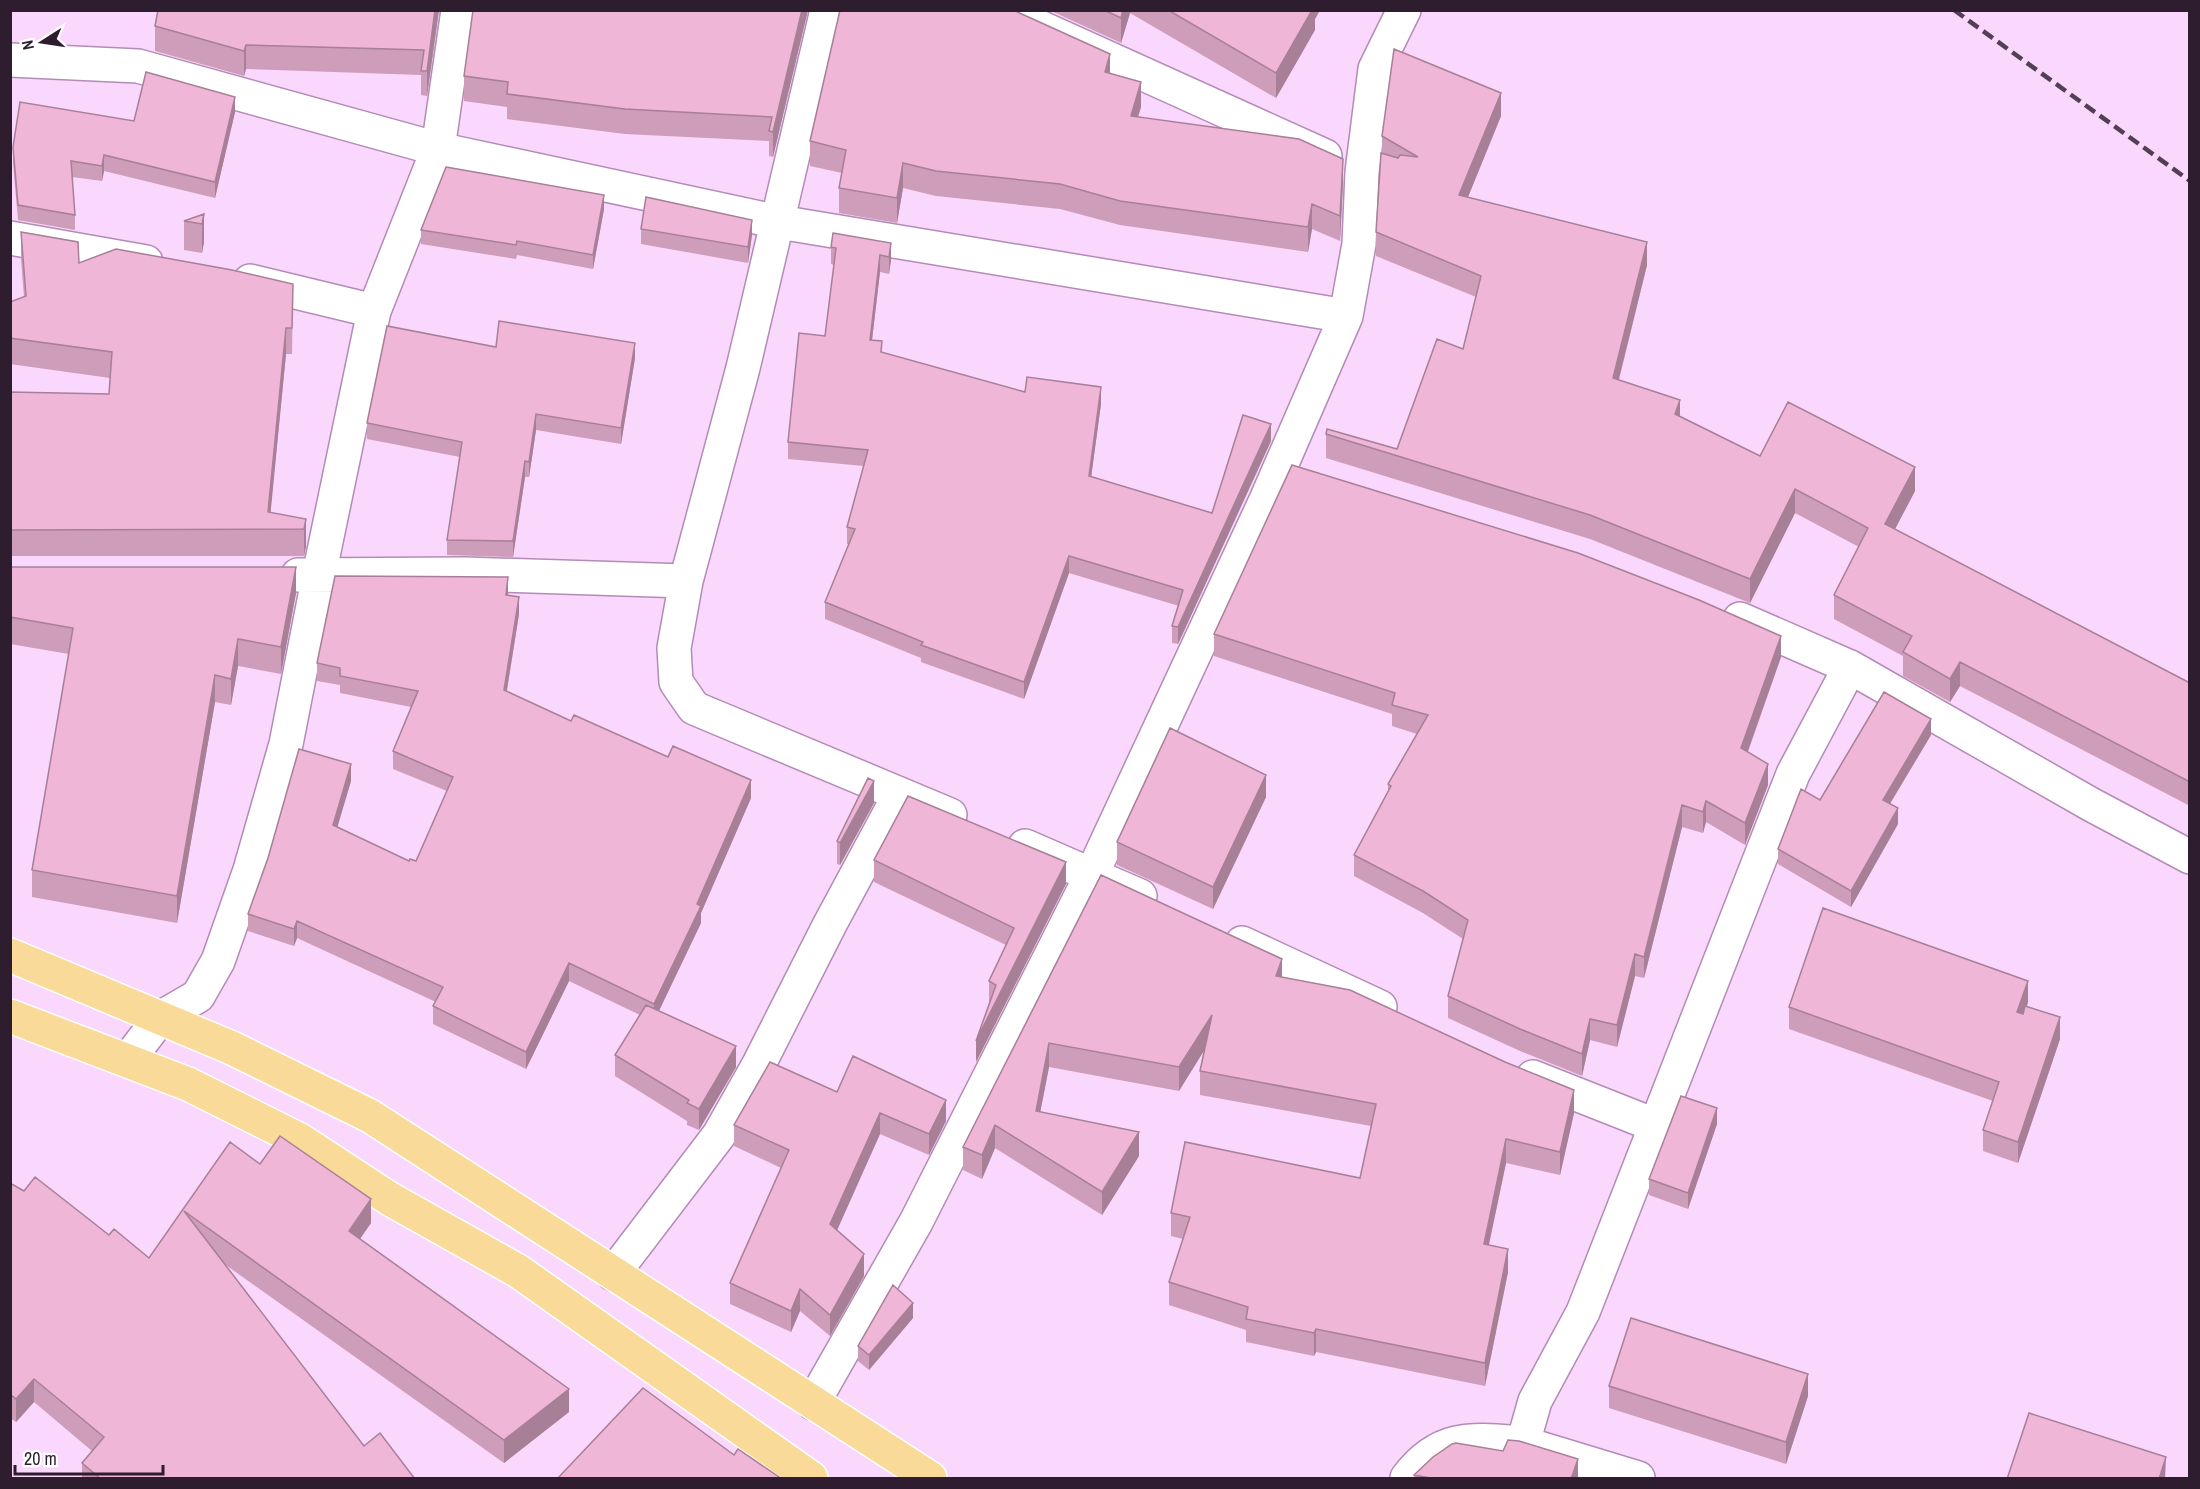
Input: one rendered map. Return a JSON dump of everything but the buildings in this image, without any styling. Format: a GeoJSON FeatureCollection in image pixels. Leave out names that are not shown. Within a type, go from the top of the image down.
{"type":"FeatureCollection","features":[{"type":"Feature","properties":{"kind":"main road"},"geometry":{"type":"LineString","coordinates":[[10,955],[232,1048],[370,1116],[930,1479]]}},
{"type":"Feature","properties":{"kind":"main road"},"geometry":{"type":"LineString","coordinates":[[10,1016],[188,1084],[300,1140],[390,1199],[518,1271],[811,1479]]}},
{"type":"Feature","properties":{"kind":"street"},"geometry":{"type":"LineString","coordinates":[[128,1060],[160,1018],[198,996],[218,961],[250,870],[286,744],[374,310],[438,149],[458,10]]}},
{"type":"Feature","properties":{"kind":"street"},"geometry":{"type":"LineString","coordinates":[[827,10],[779,222],[686,581],[674,648],[676,682],[694,708],[1092,874],[1168,909]]}},
{"type":"Feature","properties":{"kind":"street"},"geometry":{"type":"LineString","coordinates":[[1002,10],[1362,172]]}},
{"type":"Feature","properties":{"kind":"street"},"geometry":{"type":"LineString","coordinates":[[813,1403],[916,1222],[1092,874],[1281,464],[1346,316],[1359,244],[1362,172],[1375,69],[1404,10]]}},
{"type":"Feature","properties":{"kind":"street"},"geometry":{"type":"LineString","coordinates":[[10,60],[138,66],[438,149],[779,222],[1346,316]]}},
{"type":"Feature","properties":{"kind":"street"},"geometry":{"type":"LineString","coordinates":[[10,238],[180,268]]}},
{"type":"Feature","properties":{"kind":"street"},"geometry":{"type":"LineString","coordinates":[[225,276],[374,310]]}},
{"type":"Feature","properties":{"kind":"street"},"geometry":{"type":"LineString","coordinates":[[1281,464],[1315,474]]}},
{"type":"Feature","properties":{"kind":"street"},"geometry":{"type":"LineString","coordinates":[[271,575],[465,574],[686,581]]}},
{"type":"Feature","properties":{"kind":"street"},"geometry":{"type":"LineString","coordinates":[[1716,608],[1850,667],[2092,805],[2190,856]]}},
{"type":"Feature","properties":{"kind":"street"},"geometry":{"type":"LineString","coordinates":[[1523,1443],[1535,1401],[1583,1312],[1793,774],[1850,667]]}},
{"type":"Feature","properties":{"kind":"street"},"geometry":{"type":"LineString","coordinates":[[613,1274],[719,1135],[759,1064],[830,924],[900,794]]}},
{"type":"Feature","properties":{"kind":"street"},"geometry":{"type":"LineString","coordinates":[[1212,929],[1406,1019]]}},
{"type":"Feature","properties":{"kind":"street"},"geometry":{"type":"LineString","coordinates":[[1502,1064],[1657,1126]]}},
{"type":"Feature","properties":{"kind":"street"},"geometry":{"type":"LineString","coordinates":[[1407,1479],[1416,1467],[1437,1449],[1473,1439],[1523,1443],[1638,1479]]}},
{"type":"Feature","properties":{"kind":"railway"},"geometry":{"type":"LineString","coordinates":[[1954,10],[2190,181]]}}]}
